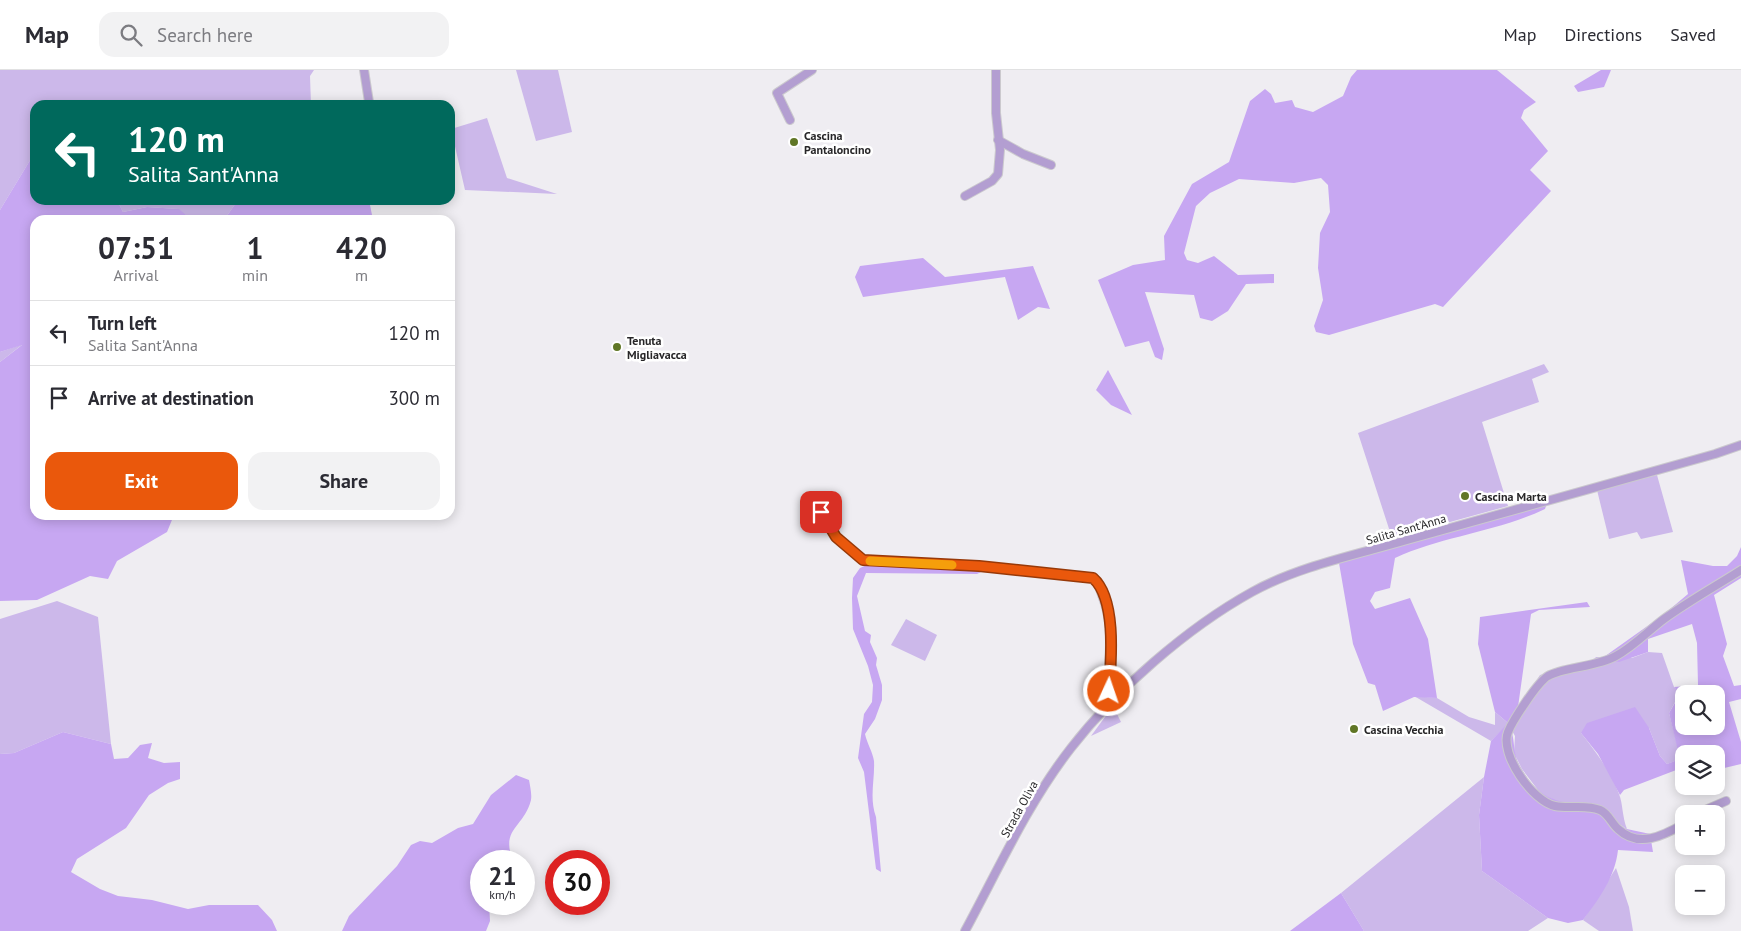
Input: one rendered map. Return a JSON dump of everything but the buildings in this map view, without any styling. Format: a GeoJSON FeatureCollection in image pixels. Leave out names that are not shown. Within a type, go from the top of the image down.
{"type":"FeatureCollection","features":[{"type":"Feature","properties":{"kind":"street"},"geometry":{"type":"LineString","coordinates":[[364,70],[369,100]]}},
{"type":"Feature","properties":{"kind":"street"},"geometry":{"type":"LineString","coordinates":[[790,120],[777,93],[812,70]]}},
{"type":"Feature","properties":{"kind":"street"},"geometry":{"type":"LineString","coordinates":[[965,196],[992,181],[998,174],[1000,163],[996,70]]}},
{"type":"Feature","properties":{"kind":"street"},"geometry":{"type":"LineString","coordinates":[[998,140],[1023,154],[1051,165]]}},
{"type":"Feature","properties":{"kind":"street","name":"Salita Sant'Anna"},"geometry":{"type":"LineString","coordinates":[[1109,704],[1204,623],[1253,592],[1284,578],[1741,445]]}},
{"type":"Feature","properties":{"kind":"street"},"geometry":{"type":"LineString","coordinates":[[816,506],[836,537],[863,560],[979,566],[1093,578],[1099,586],[1110,618],[1112,643],[1109,704]]}},
{"type":"Feature","properties":{"kind":"street"},"geometry":{"type":"LineString","coordinates":[[1675,829],[1662,836],[1641,839],[1621,832],[1600,810],[1588,807],[1554,806],[1546,803],[1519,777],[1510,758],[1507,737],[1513,723],[1536,688],[1547,677],[1601,663],[1616,656],[1666,618],[1741,570]]}},
{"type":"Feature","properties":{"kind":"street","name":"Strada Oliva"},"geometry":{"type":"LineString","coordinates":[[965,931],[1039,795],[1071,748],[1109,704]]}},
{"type":"Feature","properties":{"kind":"street"},"geometry":{"type":"LineString","coordinates":[[1717,805],[1726,801]]}},
{"type":"Feature","properties":{"kind":"shaded area"},"geometry":{"type":"Polygon","coordinates":[[[0,70],[314,70],[310,76],[311,100],[30,100],[30,160],[0,210],[0,70]]]}},
{"type":"Feature","properties":{"kind":"shaded area"},"geometry":{"type":"Polygon","coordinates":[[[516,70],[558,70],[572,132],[536,141],[516,70]]]}},
{"type":"Feature","properties":{"kind":"shaded area"},"geometry":{"type":"Polygon","coordinates":[[[1357,70],[1497,70],[1536,102],[1524,110],[1521,118],[1548,151],[1530,170],[1551,191],[1443,307],[1435,304],[1329,335],[1316,332],[1314,326],[1323,300],[1318,268],[1320,233],[1330,212],[1328,185],[1321,178],[1294,183],[1239,179],[1210,193],[1196,206],[1184,253],[1187,260],[1198,263],[1214,256],[1238,275],[1274,274],[1274,283],[1246,284],[1228,311],[1212,321],[1200,318],[1194,295],[1145,292],[1164,349],[1162,360],[1155,357],[1149,341],[1125,347],[1098,280],[1133,265],[1165,260],[1164,236],[1192,184],[1229,162],[1250,101],[1265,89],[1271,94],[1275,103],[1292,100],[1295,107],[1313,112],[1343,96],[1351,77],[1357,70]]]}},
{"type":"Feature","properties":{"kind":"shaded area"},"geometry":{"type":"Polygon","coordinates":[[[1601,70],[1611,70],[1604,87],[1578,92],[1574,86],[1601,70]]]}},
{"type":"Feature","properties":{"kind":"shaded area"},"geometry":{"type":"Polygon","coordinates":[[[487,118],[507,178],[557,194],[465,190],[455,146],[455,128],[487,118]]]}},
{"type":"Feature","properties":{"kind":"shaded area"},"geometry":{"type":"Polygon","coordinates":[[[30,160],[30,205],[120,205],[123,212],[147,207],[179,209],[186,215],[30,215],[30,520],[172,520],[167,532],[117,561],[108,579],[90,576],[37,600],[0,601],[0,362],[22,345],[0,352],[0,210],[30,160]]]}},
{"type":"Feature","properties":{"kind":"shaded area"},"geometry":{"type":"Polygon","coordinates":[[[120,205],[234,205],[228,215],[186,215],[178,209],[147,207],[123,212],[120,205]]]}},
{"type":"Feature","properties":{"kind":"shaded area"},"geometry":{"type":"Polygon","coordinates":[[[234,205],[370,205],[372,215],[228,215],[234,205]]]}},
{"type":"Feature","properties":{"kind":"shaded area"},"geometry":{"type":"Polygon","coordinates":[[[923,258],[945,277],[1033,266],[1050,309],[1038,307],[1018,320],[1005,277],[863,297],[855,277],[860,266],[923,258]]]}},
{"type":"Feature","properties":{"kind":"shaded area"},"geometry":{"type":"Polygon","coordinates":[[[23,344],[0,362],[0,352],[23,344]]]}},
{"type":"Feature","properties":{"kind":"shaded area"},"geometry":{"type":"Polygon","coordinates":[[[1544,364],[1549,372],[1532,379],[1539,402],[1482,422],[1508,506],[1392,538],[1358,433],[1544,364]]]}},
{"type":"Feature","properties":{"kind":"shaded area"},"geometry":{"type":"Polygon","coordinates":[[[1108,370],[1132,415],[1111,405],[1096,390],[1108,370]]]}},
{"type":"Feature","properties":{"kind":"shaded area"},"geometry":{"type":"Polygon","coordinates":[[[1657,475],[1673,532],[1641,539],[1637,532],[1609,539],[1597,490],[1657,475]]]}},
{"type":"Feature","properties":{"kind":"shaded area"},"geometry":{"type":"Polygon","coordinates":[[[1547,503],[1545,509],[1527,517],[1432,544],[1395,558],[1390,588],[1375,592],[1370,601],[1375,609],[1410,598],[1428,639],[1437,698],[1414,697],[1383,711],[1375,685],[1368,683],[1353,644],[1339,563],[1547,503]]]}},
{"type":"Feature","properties":{"kind":"shaded area"},"geometry":{"type":"Polygon","coordinates":[[[1741,547],[1741,578],[1714,595],[1727,644],[1723,656],[1734,686],[1741,685],[1741,699],[1729,702],[1741,742],[1741,764],[1725,768],[1725,745],[1677,745],[1669,713],[1675,703],[1675,735],[1725,735],[1725,685],[1698,685],[1697,643],[1692,624],[1648,639],[1648,652],[1619,662],[1601,659],[1663,615],[1688,594],[1681,560],[1713,566],[1727,566],[1737,556],[1741,547]]]}},
{"type":"Feature","properties":{"kind":"shaded area"},"geometry":{"type":"Polygon","coordinates":[[[869,564],[983,571],[977,574],[866,573],[857,596],[865,631],[871,635],[870,642],[877,658],[876,665],[882,685],[882,700],[875,719],[865,734],[874,761],[873,803],[881,872],[876,869],[864,772],[858,758],[864,714],[872,702],[873,685],[868,666],[853,629],[853,578],[860,568],[869,564]]]}},
{"type":"Feature","properties":{"kind":"shaded area"},"geometry":{"type":"Polygon","coordinates":[[[57,601],[98,617],[111,744],[63,732],[14,753],[0,754],[0,619],[57,601]]]}},
{"type":"Feature","properties":{"kind":"shaded area"},"geometry":{"type":"Polygon","coordinates":[[[1587,602],[1590,607],[1539,610],[1531,614],[1518,707],[1508,723],[1495,712],[1478,644],[1480,617],[1587,602]]]}},
{"type":"Feature","properties":{"kind":"shaded area"},"geometry":{"type":"Polygon","coordinates":[[[906,619],[937,635],[925,661],[891,645],[906,619]]]}},
{"type":"Feature","properties":{"kind":"shaded area"},"geometry":{"type":"Polygon","coordinates":[[[1648,652],[1662,653],[1675,688],[1675,702],[1669,713],[1677,745],[1675,745],[1675,761],[1667,764],[1660,756],[1649,728],[1581,733],[1603,762],[1616,786],[1627,829],[1600,813],[1563,804],[1541,794],[1522,769],[1514,753],[1515,736],[1508,724],[1491,741],[1414,696],[1437,698],[1469,717],[1495,725],[1495,712],[1508,723],[1540,675],[1591,662],[1596,657],[1632,658],[1648,652]]]}},
{"type":"Feature","properties":{"kind":"shaded area"},"geometry":{"type":"Polygon","coordinates":[[[1113,706],[1121,722],[1091,736],[1113,706]]]}},
{"type":"Feature","properties":{"kind":"shaded area"},"geometry":{"type":"Polygon","coordinates":[[[1635,707],[1649,728],[1660,756],[1667,764],[1675,761],[1675,770],[1624,790],[1620,795],[1598,754],[1581,733],[1587,723],[1635,707]]]}},
{"type":"Feature","properties":{"kind":"shaded area"},"geometry":{"type":"Polygon","coordinates":[[[1508,723],[1517,760],[1537,789],[1555,800],[1600,813],[1627,829],[1650,834],[1653,852],[1618,850],[1610,878],[1583,920],[1568,923],[1548,918],[1482,871],[1479,815],[1484,777],[1491,741],[1508,723]]]}},
{"type":"Feature","properties":{"kind":"shaded area"},"geometry":{"type":"Polygon","coordinates":[[[63,732],[111,744],[114,759],[128,758],[140,745],[152,743],[148,758],[164,763],[180,762],[180,779],[168,783],[149,795],[126,828],[77,859],[71,872],[100,889],[118,896],[152,900],[188,909],[209,905],[258,905],[272,920],[277,931],[0,931],[0,754],[14,753],[63,732]]]}},
{"type":"Feature","properties":{"kind":"shaded area"},"geometry":{"type":"Polygon","coordinates":[[[516,775],[529,780],[531,800],[528,809],[511,835],[509,841],[510,850],[470,850],[470,915],[490,915],[490,921],[486,931],[342,931],[349,916],[397,866],[411,845],[420,841],[432,843],[458,828],[473,824],[491,795],[516,775]]]}},
{"type":"Feature","properties":{"kind":"shaded area"},"geometry":{"type":"Polygon","coordinates":[[[1484,777],[1479,815],[1482,871],[1548,918],[1528,931],[1364,931],[1341,893],[1484,777]]]}},
{"type":"Feature","properties":{"kind":"shaded area"},"geometry":{"type":"Polygon","coordinates":[[[1616,868],[1629,907],[1633,931],[1599,931],[1583,920],[1616,868]]]}},
{"type":"Feature","properties":{"kind":"shaded area"},"geometry":{"type":"Polygon","coordinates":[[[1341,893],[1364,931],[1290,931],[1341,893]]]}},
{"type":"Feature","properties":{"kind":"slow traffic"},"geometry":{"type":"LineString","coordinates":[[870,561],[952,565]]}},
{"type":"Feature","properties":{"kind":"place","name":"Cascina Pantaloncino"},"geometry":{"type":"Point","coordinates":[794,142]}},
{"type":"Feature","properties":{"kind":"place","name":"Tenuta Migliavacca"},"geometry":{"type":"Point","coordinates":[617,347]}},
{"type":"Feature","properties":{"kind":"place","name":"Cascina Marta"},"geometry":{"type":"Point","coordinates":[1465,496]}},
{"type":"Feature","properties":{"kind":"place","name":"Cascina Vecchia"},"geometry":{"type":"Point","coordinates":[1354,729]}},
{"type":"Feature","properties":{"kind":"route"},"geometry":{"type":"LineString","coordinates":[[821,512],[836,537],[848,550],[863,560],[979,566],[1093,578],[1099,586],[1110,618],[1112,643],[1109,691]]}}]}
